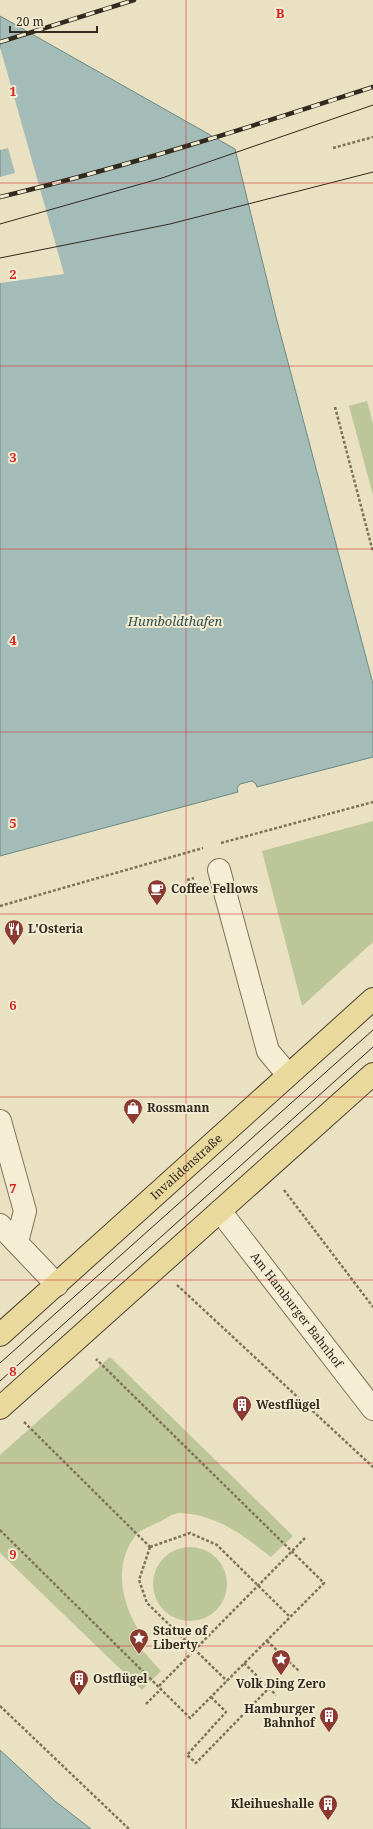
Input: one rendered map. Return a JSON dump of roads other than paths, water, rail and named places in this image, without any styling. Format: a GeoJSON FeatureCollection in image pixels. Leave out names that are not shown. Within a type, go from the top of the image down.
{"type":"FeatureCollection","features":[{"type":"Feature","properties":{"kind":"main road","name":"Invalidenstraße"},"geometry":{"type":"LineString","coordinates":[[0,1335],[373,999]]}},
{"type":"Feature","properties":{"kind":"main road"},"geometry":{"type":"LineString","coordinates":[[0,1408],[373,1074]]}},
{"type":"Feature","properties":{"kind":"street"},"geometry":{"type":"LineString","coordinates":[[218,870],[268,1051],[288,1075]]}},
{"type":"Feature","properties":{"kind":"street"},"geometry":{"type":"LineString","coordinates":[[0,1121],[25,1212],[16,1242]]}},
{"type":"Feature","properties":{"kind":"street","name":"Am Hamburger Bahnhof"},"geometry":{"type":"LineString","coordinates":[[220,1211],[373,1409]]}},
{"type":"Feature","properties":{"kind":"street"},"geometry":{"type":"LineString","coordinates":[[0,1224],[56,1285]]}},
{"type":"Feature","properties":{"kind":"water","name":"Humboldthafen"},"geometry":{"type":"Polygon","coordinates":[[[0,16],[235,149],[276,317],[373,684],[373,757],[257,787],[252,781],[240,784],[237,788],[238,792],[0,856],[0,16]]]}},
{"type":"Feature","properties":{"kind":"water"},"geometry":{"type":"Polygon","coordinates":[[[0,1750],[55,1801],[91,1829],[0,1829],[0,1750]]]}},
{"type":"Feature","properties":{"kind":"tram line"},"geometry":{"type":"LineString","coordinates":[[0,224],[162,178],[373,105]]}},
{"type":"Feature","properties":{"kind":"tram line"},"geometry":{"type":"LineString","coordinates":[[0,258],[170,224],[373,172]]}},
{"type":"Feature","properties":{"kind":"tram line"},"geometry":{"type":"LineString","coordinates":[[0,1363],[373,1030]]}},
{"type":"Feature","properties":{"kind":"tram line"},"geometry":{"type":"LineString","coordinates":[[0,1381],[373,1047]]}},
{"type":"Feature","properties":{"kind":"railway"},"geometry":{"type":"LineString","coordinates":[[0,42],[134,0]]}},
{"type":"Feature","properties":{"kind":"railway"},"geometry":{"type":"LineString","coordinates":[[0,197],[141,160],[373,87]]}},
{"type":"Feature","properties":{"kind":"place","name":"Coffee Fellows"},"geometry":{"type":"Point","coordinates":[157,906]}},
{"type":"Feature","properties":{"kind":"place","name":"L'Osteria"},"geometry":{"type":"Point","coordinates":[14,946]}},
{"type":"Feature","properties":{"kind":"place","name":"Rossmann"},"geometry":{"type":"Point","coordinates":[133,1125]}},
{"type":"Feature","properties":{"kind":"place","name":"Westflügel"},"geometry":{"type":"Point","coordinates":[242,1422]}},
{"type":"Feature","properties":{"kind":"place","name":"Statue of Liberty"},"geometry":{"type":"Point","coordinates":[139,1655]}},
{"type":"Feature","properties":{"kind":"place","name":"Volk Ding Zero"},"geometry":{"type":"Point","coordinates":[281,1676]}},
{"type":"Feature","properties":{"kind":"place","name":"Ostflügel"},"geometry":{"type":"Point","coordinates":[79,1696]}},
{"type":"Feature","properties":{"kind":"place","name":"Hamburger Bahnhof"},"geometry":{"type":"Point","coordinates":[329,1733]}},
{"type":"Feature","properties":{"kind":"place","name":"Kleihueshalle"},"geometry":{"type":"Point","coordinates":[328,1821]}}]}
